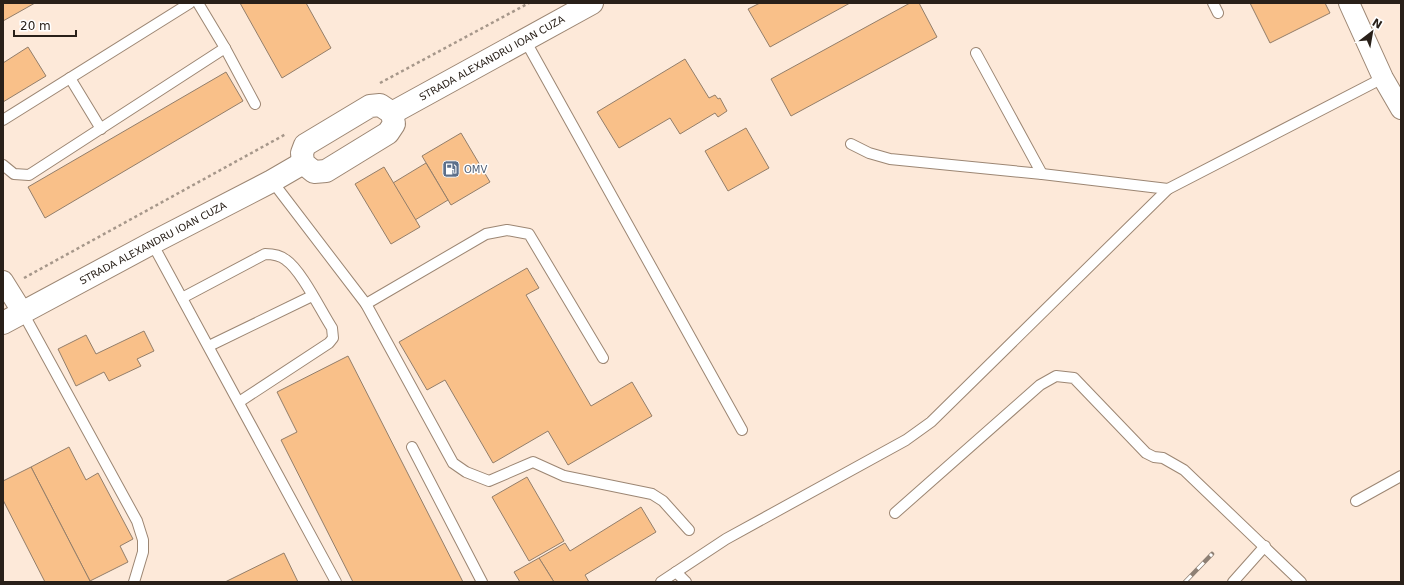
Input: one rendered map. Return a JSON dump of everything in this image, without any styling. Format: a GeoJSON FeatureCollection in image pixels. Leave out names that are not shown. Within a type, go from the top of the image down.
{"type":"FeatureCollection","features":[{"type":"Feature","properties":{"kind":"main road","name":"STRADA ALEXANDRU IOAN CUZA"},"geometry":{"type":"LineString","coordinates":[[392,113],[592,3]]}},
{"type":"Feature","properties":{"kind":"main road"},"geometry":{"type":"LineString","coordinates":[[380,105],[392,113],[394,124],[388,133],[326,171],[314,172],[303,163],[302,153],[304,145],[370,106],[380,105]]}},
{"type":"Feature","properties":{"kind":"main road","name":"STRADA ALEXANDRU IOAN CUZA"},"geometry":{"type":"LineString","coordinates":[[3,323],[152,243],[272,182],[303,163]]}},
{"type":"Feature","properties":{"kind":"street"},"geometry":{"type":"LineString","coordinates":[[1349,3],[1384,78],[1401,109]]}},
{"type":"Feature","properties":{"kind":"street"},"geometry":{"type":"LineString","coordinates":[[5,284],[23,313]]}},
{"type":"Feature","properties":{"kind":"lane"},"geometry":{"type":"LineString","coordinates":[[3,120],[190,3]]}},
{"type":"Feature","properties":{"kind":"lane"},"geometry":{"type":"LineString","coordinates":[[198,3],[225,48],[255,104]]}},
{"type":"Feature","properties":{"kind":"lane"},"geometry":{"type":"LineString","coordinates":[[1213,3],[1218,13]]}},
{"type":"Feature","properties":{"kind":"lane"},"geometry":{"type":"LineString","coordinates":[[525,40],[742,430]]}},
{"type":"Feature","properties":{"kind":"lane"},"geometry":{"type":"LineString","coordinates":[[3,165],[14,174],[29,175],[225,48]]}},
{"type":"Feature","properties":{"kind":"lane"},"geometry":{"type":"LineString","coordinates":[[976,53],[1042,174]]}},
{"type":"Feature","properties":{"kind":"lane"},"geometry":{"type":"LineString","coordinates":[[70,78],[101,129]]}},
{"type":"Feature","properties":{"kind":"lane"},"geometry":{"type":"LineString","coordinates":[[661,582],[726,539],[906,440],[931,422],[1168,189],[1384,78]]}},
{"type":"Feature","properties":{"kind":"lane"},"geometry":{"type":"LineString","coordinates":[[851,144],[869,153],[890,159],[1042,174],[1168,189]]}},
{"type":"Feature","properties":{"kind":"lane"},"geometry":{"type":"LineString","coordinates":[[272,182],[366,304],[453,463],[466,472],[489,481],[533,462],[564,476],[652,494],[663,501],[689,530]]}},
{"type":"Feature","properties":{"kind":"lane"},"geometry":{"type":"LineString","coordinates":[[366,304],[486,234],[507,230],[529,234],[603,358]]}},
{"type":"Feature","properties":{"kind":"lane"},"geometry":{"type":"LineString","coordinates":[[152,243],[336,582]]}},
{"type":"Feature","properties":{"kind":"lane"},"geometry":{"type":"LineString","coordinates":[[182,298],[265,254],[277,255],[287,260],[297,270],[332,328],[333,338],[329,343],[239,402]]}},
{"type":"Feature","properties":{"kind":"lane"},"geometry":{"type":"LineString","coordinates":[[209,346],[312,296]]}},
{"type":"Feature","properties":{"kind":"lane"},"geometry":{"type":"LineString","coordinates":[[23,313],[137,521],[143,540],[143,552],[134,582]]}},
{"type":"Feature","properties":{"kind":"lane"},"geometry":{"type":"LineString","coordinates":[[895,513],[1040,385],[1056,376],[1074,378],[1146,453],[1163,458],[1184,470],[1301,582]]}},
{"type":"Feature","properties":{"kind":"lane"},"geometry":{"type":"LineString","coordinates":[[412,447],[482,582]]}},
{"type":"Feature","properties":{"kind":"lane"},"geometry":{"type":"LineString","coordinates":[[1356,501],[1401,476]]}},
{"type":"Feature","properties":{"kind":"lane"},"geometry":{"type":"LineString","coordinates":[[1233,582],[1265,546]]}},
{"type":"Feature","properties":{"kind":"lane"},"geometry":{"type":"LineString","coordinates":[[676,572],[686,582]]}},
{"type":"Feature","properties":{"kind":"path"},"geometry":{"type":"LineString","coordinates":[[378,85],[529,3]]}},
{"type":"Feature","properties":{"kind":"path"},"geometry":{"type":"LineString","coordinates":[[5,284],[288,133]]}},
{"type":"Feature","properties":{"kind":"building"},"geometry":{"type":"Polygon","coordinates":[[[3,3],[35,3],[3,21],[3,3]]]}},
{"type":"Feature","properties":{"kind":"building"},"geometry":{"type":"Polygon","coordinates":[[[240,3],[306,3],[331,48],[282,78],[240,3]]]}},
{"type":"Feature","properties":{"kind":"building"},"geometry":{"type":"Polygon","coordinates":[[[760,3],[850,3],[770,47],[748,9],[760,3]]]}},
{"type":"Feature","properties":{"kind":"building"},"geometry":{"type":"Polygon","coordinates":[[[910,3],[919,3],[937,37],[791,116],[771,79],[910,3]]]}},
{"type":"Feature","properties":{"kind":"building"},"geometry":{"type":"Polygon","coordinates":[[[1250,3],[1325,3],[1330,13],[1270,43],[1250,3]]]}},
{"type":"Feature","properties":{"kind":"building"},"geometry":{"type":"Polygon","coordinates":[[[28,47],[46,76],[3,102],[3,63],[28,47]]]}},
{"type":"Feature","properties":{"kind":"building"},"geometry":{"type":"Polygon","coordinates":[[[685,59],[709,98],[715,95],[718,99],[720,98],[727,111],[718,117],[715,113],[680,134],[670,118],[619,148],[597,112],[685,59]]]}},
{"type":"Feature","properties":{"kind":"building"},"geometry":{"type":"Polygon","coordinates":[[[226,72],[243,101],[45,218],[28,187],[226,72]]]}},
{"type":"Feature","properties":{"kind":"building"},"geometry":{"type":"Polygon","coordinates":[[[746,128],[769,168],[728,191],[705,151],[746,128]]]}},
{"type":"Feature","properties":{"kind":"building"},"geometry":{"type":"Polygon","coordinates":[[[461,133],[490,182],[451,205],[422,156],[461,133]]]}},
{"type":"Feature","properties":{"kind":"building"},"geometry":{"type":"Polygon","coordinates":[[[426,163],[448,200],[415,220],[393,183],[426,163]]]}},
{"type":"Feature","properties":{"kind":"building"},"geometry":{"type":"Polygon","coordinates":[[[384,167],[420,227],[391,244],[355,184],[384,167]]]}},
{"type":"Feature","properties":{"kind":"building"},"geometry":{"type":"Polygon","coordinates":[[[527,268],[539,288],[526,295],[591,406],[632,382],[652,416],[568,465],[548,431],[493,463],[445,380],[427,390],[399,342],[527,268]]]}},
{"type":"Feature","properties":{"kind":"building"},"geometry":{"type":"Polygon","coordinates":[[[144,331],[154,351],[137,359],[141,366],[109,381],[104,372],[76,386],[58,349],[86,335],[96,354],[144,331]]]}},
{"type":"Feature","properties":{"kind":"building"},"geometry":{"type":"Polygon","coordinates":[[[348,356],[463,582],[353,582],[281,440],[297,432],[277,392],[348,356]]]}},
{"type":"Feature","properties":{"kind":"building"},"geometry":{"type":"Polygon","coordinates":[[[69,447],[86,480],[98,473],[133,539],[120,546],[128,562],[90,581],[31,467],[69,447]]]}},
{"type":"Feature","properties":{"kind":"building"},"geometry":{"type":"Polygon","coordinates":[[[31,467],[90,581],[45,582],[3,500],[3,481],[31,467]]]}},
{"type":"Feature","properties":{"kind":"building"},"geometry":{"type":"Polygon","coordinates":[[[527,477],[564,541],[529,561],[492,497],[527,477]]]}},
{"type":"Feature","properties":{"kind":"building"},"geometry":{"type":"Polygon","coordinates":[[[641,507],[656,532],[585,575],[589,582],[554,582],[539,558],[565,543],[570,551],[641,507]]]}},
{"type":"Feature","properties":{"kind":"building"},"geometry":{"type":"Polygon","coordinates":[[[284,553],[298,582],[225,582],[284,553]]]}},
{"type":"Feature","properties":{"kind":"building"},"geometry":{"type":"Polygon","coordinates":[[[539,558],[554,582],[520,582],[514,572],[539,558]]]}},
{"type":"Feature","properties":{"kind":"railway"},"geometry":{"type":"LineString","coordinates":[[1185,582],[1212,554]]}},
{"type":"Feature","properties":{"kind":"place","name":"OMV"},"geometry":{"type":"Point","coordinates":[451,169]}}]}
